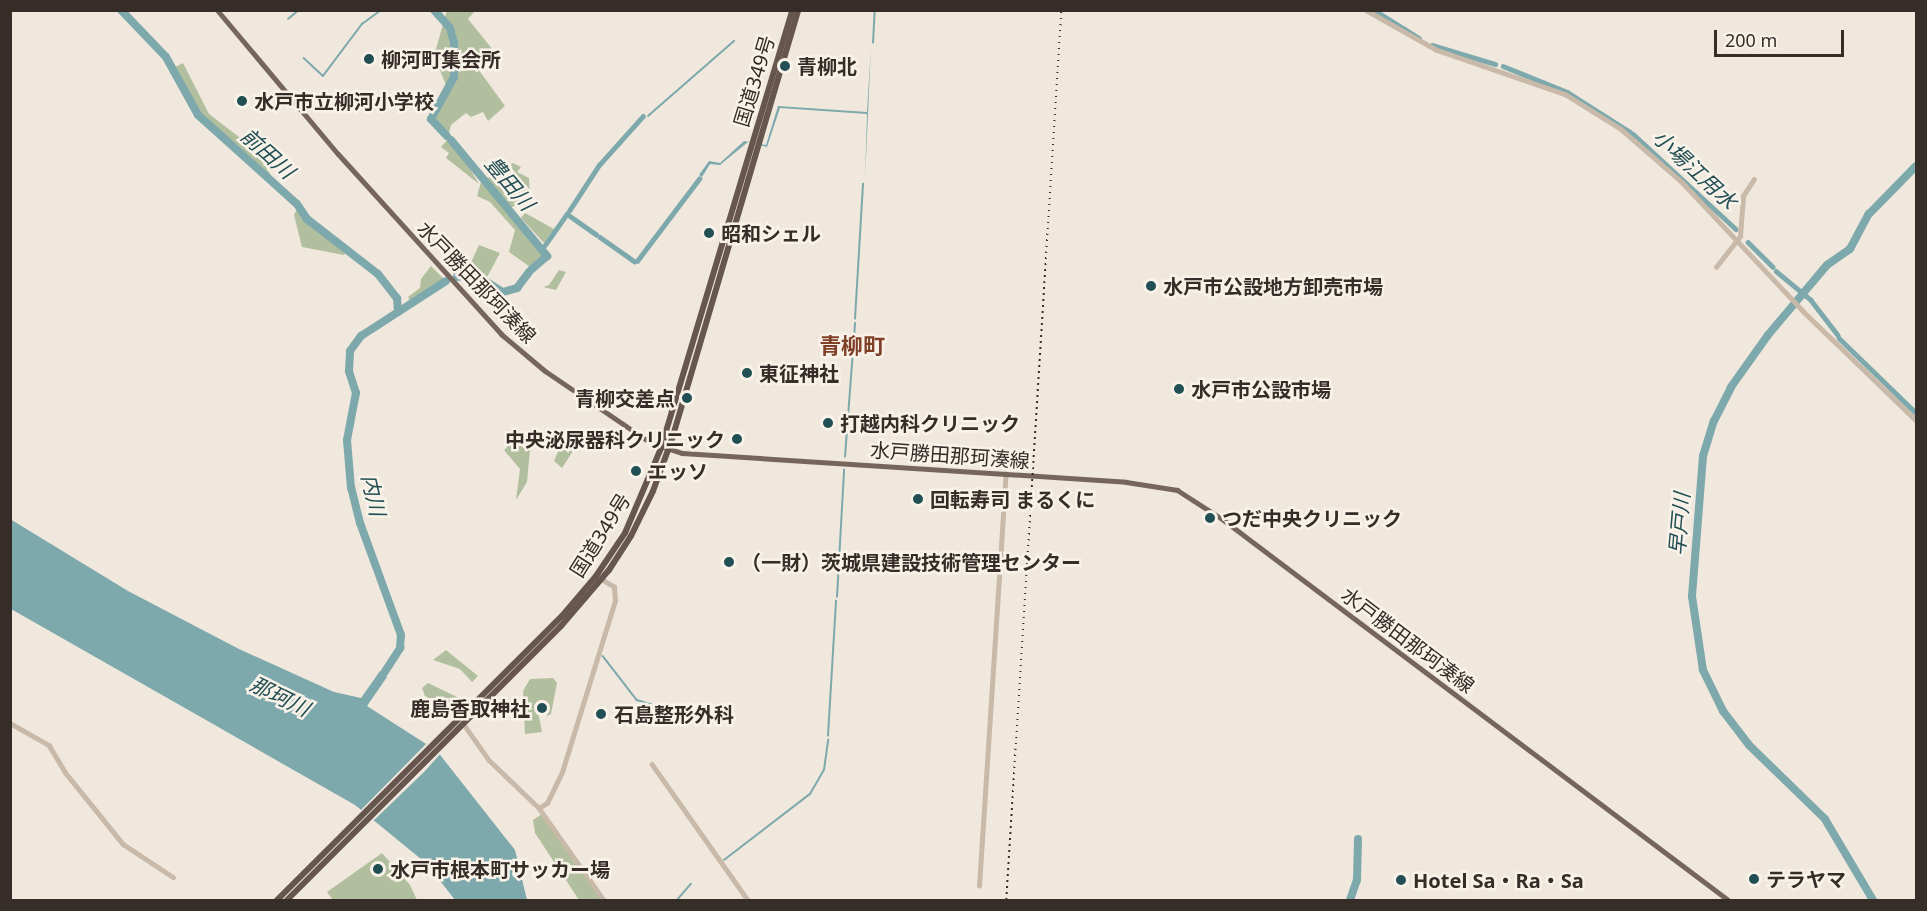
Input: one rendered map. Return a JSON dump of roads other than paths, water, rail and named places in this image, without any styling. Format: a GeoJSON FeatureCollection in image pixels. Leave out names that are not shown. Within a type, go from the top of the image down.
{"type":"FeatureCollection","features":[{"type":"Feature","properties":{"kind":"highway","name":"国道349号"},"geometry":{"type":"LineString","coordinates":[[665,449],[792,10]]}},
{"type":"Feature","properties":{"kind":"highway","name":"国道349号"},"geometry":{"type":"LineString","coordinates":[[454,728],[464,723],[599,578],[633,520],[665,449],[798,10]]}},
{"type":"Feature","properties":{"kind":"highway","name":"国道349号"},"geometry":{"type":"LineString","coordinates":[[277,900],[288,896],[599,578]]}},
{"type":"Feature","properties":{"kind":"main road","name":"水戸勝田那珂湊線"},"geometry":{"type":"LineString","coordinates":[[217,10],[322,136],[501,334],[545,370],[665,449],[1155,484],[1190,497],[1728,900]]}},
{"type":"Feature","properties":{"kind":"street"},"geometry":{"type":"LineString","coordinates":[[1366,10],[1430,47],[1551,88],[1605,118],[1682,182],[1735,242],[1804,312],[1917,420]]}},
{"type":"Feature","properties":{"kind":"street"},"geometry":{"type":"LineString","coordinates":[[1716,267],[1742,231],[1743,196],[1754,179]]}},
{"type":"Feature","properties":{"kind":"street"},"geometry":{"type":"LineString","coordinates":[[979,886],[1006,474]]}},
{"type":"Feature","properties":{"kind":"street"},"geometry":{"type":"LineString","coordinates":[[538,808],[550,800],[562,772],[612,610],[616,591],[599,578]]}},
{"type":"Feature","properties":{"kind":"street"},"geometry":{"type":"LineString","coordinates":[[10,723],[49,745],[65,772],[123,844],[173,877]]}},
{"type":"Feature","properties":{"kind":"street"},"geometry":{"type":"LineString","coordinates":[[464,723],[489,760],[538,808],[604,900]]}},
{"type":"Feature","properties":{"kind":"street"},"geometry":{"type":"LineString","coordinates":[[652,764],[748,900]]}},
{"type":"Feature","properties":{"kind":"water"},"geometry":{"type":"Polygon","coordinates":[[[871,46],[865,181],[867,114],[780,108],[767,147],[748,142],[720,165],[710,164],[702,177],[699,175],[709,161],[720,163],[744,141],[766,145],[778,106],[867,112],[871,46]]]}},
{"type":"Feature","properties":{"kind":"water","name":"那珂川"},"geometry":{"type":"Polygon","coordinates":[[[10,519],[128,591],[239,649],[334,692],[361,698],[380,671],[383,673],[387,677],[367,706],[437,751],[515,850],[527,900],[455,900],[427,864],[355,805],[11,609],[10,519]]]}},
{"type":"Feature","properties":{"kind":"waterway","name":"前田川"},"geometry":{"type":"LineString","coordinates":[[121,10],[166,57],[198,115],[297,204],[307,219],[378,274],[397,298],[398,312]]}},
{"type":"Feature","properties":{"kind":"waterway"},"geometry":{"type":"LineString","coordinates":[[288,19],[299,10]]}},
{"type":"Feature","properties":{"kind":"waterway"},"geometry":{"type":"LineString","coordinates":[[304,58],[323,76],[362,24],[381,10]]}},
{"type":"Feature","properties":{"kind":"waterway","name":"豊田川"},"geometry":{"type":"LineString","coordinates":[[434,10],[450,28],[454,43],[454,77],[431,119],[447,136]]}},
{"type":"Feature","properties":{"kind":"waterway"},"geometry":{"type":"LineString","coordinates":[[873,43],[875,10]]}},
{"type":"Feature","properties":{"kind":"waterway","name":"小場江用水"},"geometry":{"type":"LineString","coordinates":[[1374,10],[1401,27]]}},
{"type":"Feature","properties":{"kind":"waterway","name":"小場江用水"},"geometry":{"type":"LineString","coordinates":[[1403,28],[1419,38]]}},
{"type":"Feature","properties":{"kind":"waterway"},"geometry":{"type":"LineString","coordinates":[[648,116],[734,41]]}},
{"type":"Feature","properties":{"kind":"waterway","name":"小場江用水"},"geometry":{"type":"LineString","coordinates":[[1432,45],[1495,64]]}},
{"type":"Feature","properties":{"kind":"waterway","name":"小場江用水"},"geometry":{"type":"LineString","coordinates":[[1503,66],[1567,92],[1630,132]]}},
{"type":"Feature","properties":{"kind":"waterway"},"geometry":{"type":"LineString","coordinates":[[600,164],[643,116]]}},
{"type":"Feature","properties":{"kind":"waterway","name":"小場江用水"},"geometry":{"type":"LineString","coordinates":[[1633,134],[1736,229]]}},
{"type":"Feature","properties":{"kind":"waterway","name":"豊田川"},"geometry":{"type":"LineString","coordinates":[[451,140],[547,256],[531,270]]}},
{"type":"Feature","properties":{"kind":"waterway"},"geometry":{"type":"LineString","coordinates":[[569,211],[599,165]]}},
{"type":"Feature","properties":{"kind":"waterway","name":"早戸川"},"geometry":{"type":"LineString","coordinates":[[1873,900],[1825,819],[1749,745],[1723,711],[1703,670],[1692,596],[1703,456],[1714,421],[1731,387],[1768,335],[1827,265],[1850,249],[1869,214],[1916,166]]}},
{"type":"Feature","properties":{"kind":"waterway"},"geometry":{"type":"LineString","coordinates":[[637,261],[699,179]]}},
{"type":"Feature","properties":{"kind":"waterway"},"geometry":{"type":"LineString","coordinates":[[855,319],[863,184]]}},
{"type":"Feature","properties":{"kind":"waterway"},"geometry":{"type":"LineString","coordinates":[[545,245],[567,214]]}},
{"type":"Feature","properties":{"kind":"waterway"},"geometry":{"type":"LineString","coordinates":[[570,216],[596,234]]}},
{"type":"Feature","properties":{"kind":"waterway","name":"内川"},"geometry":{"type":"LineString","coordinates":[[600,237],[634,261]]}},
{"type":"Feature","properties":{"kind":"waterway","name":"小場江用水"},"geometry":{"type":"LineString","coordinates":[[1748,242],[1773,267]]}},
{"type":"Feature","properties":{"kind":"waterway","name":"小場江用水"},"geometry":{"type":"LineString","coordinates":[[1776,271],[1811,300],[1838,335]]}},
{"type":"Feature","properties":{"kind":"waterway","name":"内川"},"geometry":{"type":"LineString","coordinates":[[457,277],[474,274],[503,292],[517,288],[529,272]]}},
{"type":"Feature","properties":{"kind":"waterway","name":"内川"},"geometry":{"type":"LineString","coordinates":[[384,673],[400,648],[401,635],[360,523],[351,488],[347,440],[356,393],[349,371],[350,351],[361,336],[446,281]]}},
{"type":"Feature","properties":{"kind":"waterway"},"geometry":{"type":"LineString","coordinates":[[845,457],[855,323]]}},
{"type":"Feature","properties":{"kind":"waterway","name":"小場江用水"},"geometry":{"type":"LineString","coordinates":[[1839,338],[1916,413]]}},
{"type":"Feature","properties":{"kind":"waterway"},"geometry":{"type":"LineString","coordinates":[[837,597],[844,470]]}},
{"type":"Feature","properties":{"kind":"waterway"},"geometry":{"type":"LineString","coordinates":[[828,736],[836,601]]}},
{"type":"Feature","properties":{"kind":"waterway"},"geometry":{"type":"LineString","coordinates":[[603,656],[637,700],[657,706],[657,724],[661,724]]}},
{"type":"Feature","properties":{"kind":"waterway"},"geometry":{"type":"LineString","coordinates":[[724,860],[810,794],[824,770],[828,740]]}},
{"type":"Feature","properties":{"kind":"waterway"},"geometry":{"type":"LineString","coordinates":[[1350,900],[1357,880],[1358,839]]}},
{"type":"Feature","properties":{"kind":"waterway"},"geometry":{"type":"LineString","coordinates":[[677,900],[691,884]]}},
{"type":"Feature","properties":{"kind":"railway"},"geometry":{"type":"LineString","coordinates":[[1006,900],[1061,10]]}},
{"type":"Feature","properties":{"kind":"place","name":"柳河町集会所"},"geometry":{"type":"Point","coordinates":[369,59]}},
{"type":"Feature","properties":{"kind":"place","name":"青柳北"},"geometry":{"type":"Point","coordinates":[785,66]}},
{"type":"Feature","properties":{"kind":"place","name":"水戸市立柳河小学校"},"geometry":{"type":"Point","coordinates":[242,101]}},
{"type":"Feature","properties":{"kind":"place","name":"昭和シェル"},"geometry":{"type":"Point","coordinates":[709,233]}},
{"type":"Feature","properties":{"kind":"place","name":"水戸市公設地方卸売市場"},"geometry":{"type":"Point","coordinates":[1151,286]}},
{"type":"Feature","properties":{"kind":"place","name":"東征神社"},"geometry":{"type":"Point","coordinates":[747,373]}},
{"type":"Feature","properties":{"kind":"place","name":"水戸市公設市場"},"geometry":{"type":"Point","coordinates":[1179,389]}},
{"type":"Feature","properties":{"kind":"place","name":"青柳交差点"},"geometry":{"type":"Point","coordinates":[687,398]}},
{"type":"Feature","properties":{"kind":"place","name":"打越内科クリニック"},"geometry":{"type":"Point","coordinates":[828,423]}},
{"type":"Feature","properties":{"kind":"place","name":"中央泌尿器科クリニック"},"geometry":{"type":"Point","coordinates":[737,439]}},
{"type":"Feature","properties":{"kind":"place","name":"エッソ"},"geometry":{"type":"Point","coordinates":[636,471]}},
{"type":"Feature","properties":{"kind":"place","name":"回転寿司 まるくに"},"geometry":{"type":"Point","coordinates":[918,499]}},
{"type":"Feature","properties":{"kind":"place","name":"つだ中央クリニック"},"geometry":{"type":"Point","coordinates":[1210,518]}},
{"type":"Feature","properties":{"kind":"place","name":"（一財）茨城県建設技術管理センター"},"geometry":{"type":"Point","coordinates":[729,562]}},
{"type":"Feature","properties":{"kind":"place","name":"鹿島香取神社"},"geometry":{"type":"Point","coordinates":[542,708]}},
{"type":"Feature","properties":{"kind":"place","name":"石島整形外科"},"geometry":{"type":"Point","coordinates":[601,714]}},
{"type":"Feature","properties":{"kind":"place","name":"水戸市根本町サッカー場"},"geometry":{"type":"Point","coordinates":[378,869]}},
{"type":"Feature","properties":{"kind":"place","name":"テラヤマ"},"geometry":{"type":"Point","coordinates":[1754,879]}},
{"type":"Feature","properties":{"kind":"place","name":"Hotel Sa・Ra・Sa"},"geometry":{"type":"Point","coordinates":[1401,880]}},
{"type":"Feature","properties":{"kind":"district","name":"青柳町"},"geometry":{"type":"Point","coordinates":[852,346]}}]}
